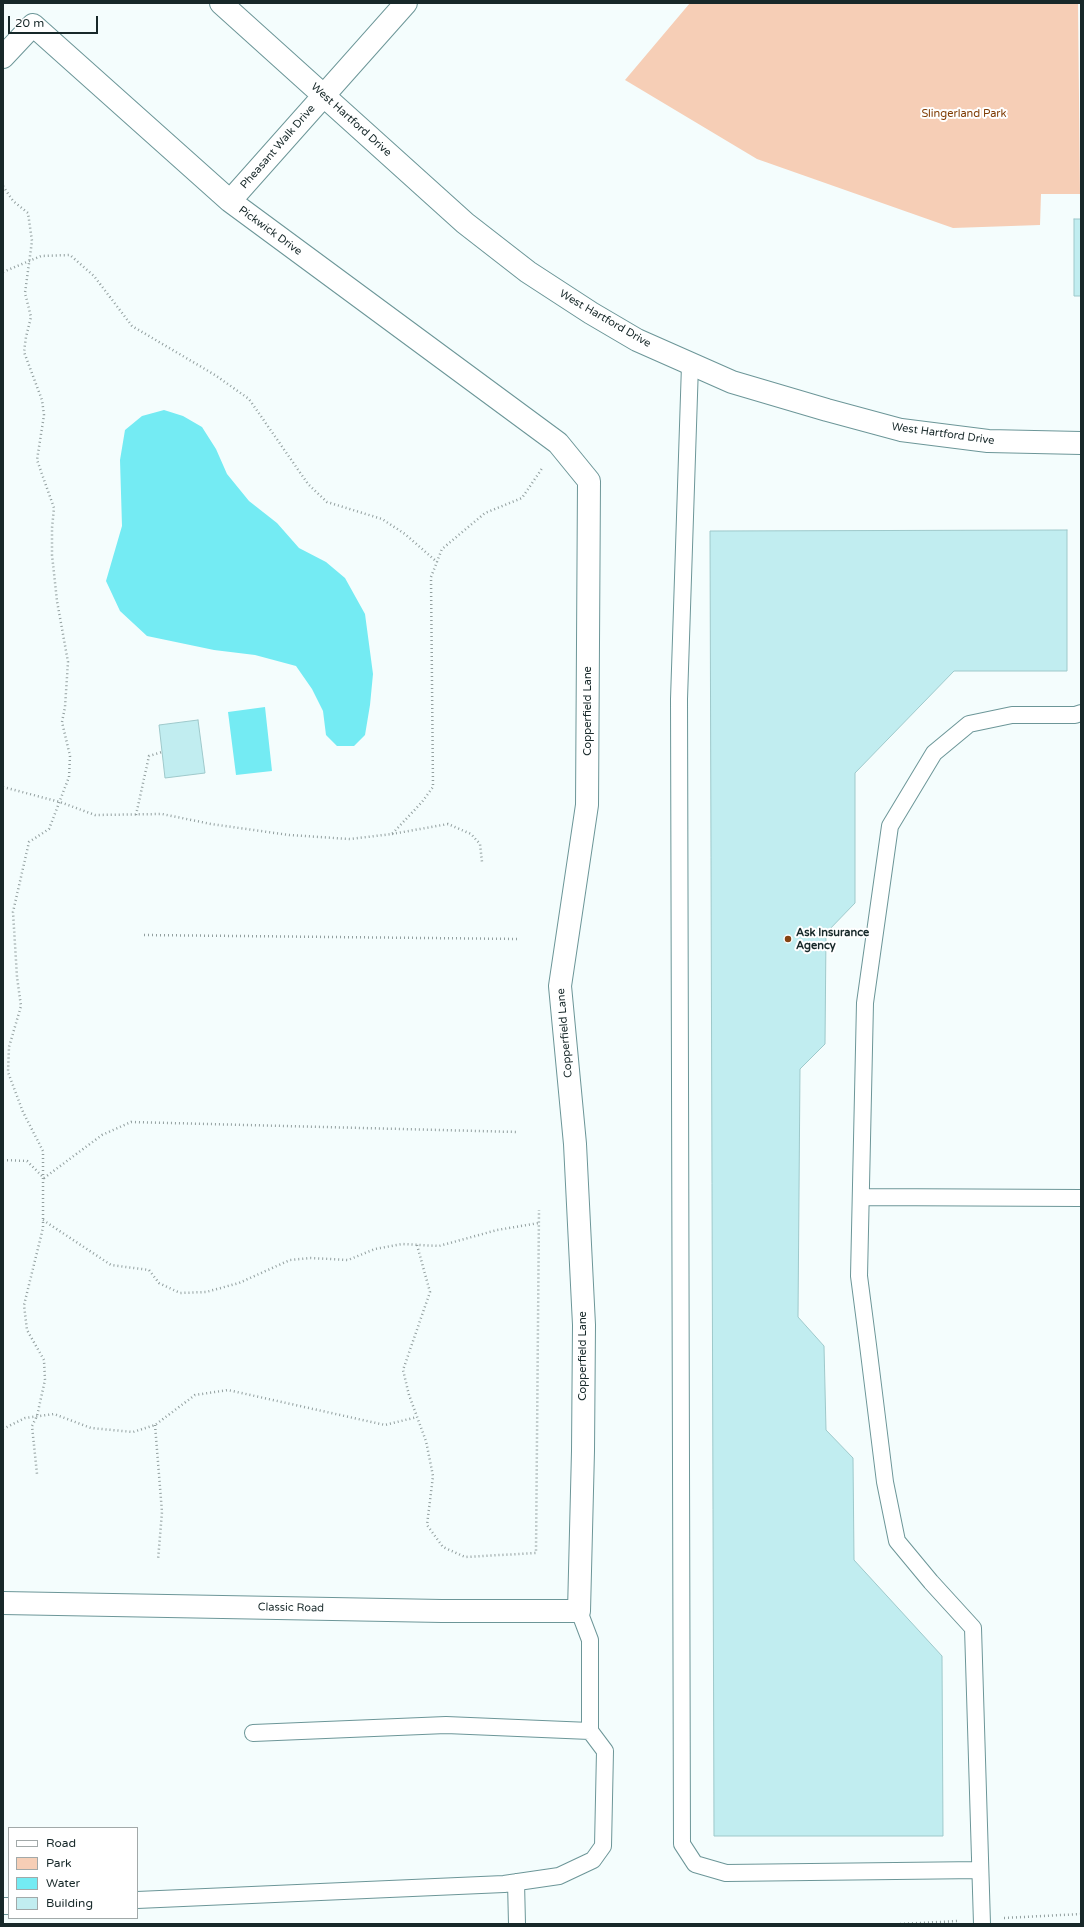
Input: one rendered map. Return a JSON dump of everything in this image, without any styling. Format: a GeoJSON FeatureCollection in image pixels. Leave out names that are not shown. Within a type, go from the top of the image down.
{"type":"FeatureCollection","features":[{"type":"Feature","properties":{"kind":"street","name":"West Hartford Drive"},"geometry":{"type":"LineString","coordinates":[[221,3],[465,223],[528,272],[591,313],[637,340],[690,365],[732,382],[900,430],[988,441],[1081,443]]}},
{"type":"Feature","properties":{"kind":"street","name":"Pheasant Walk Drive"},"geometry":{"type":"LineString","coordinates":[[230,201],[406,3]]}},
{"type":"Feature","properties":{"kind":"street","name":"Pickwick Drive"},"geometry":{"type":"LineString","coordinates":[[3,57],[33,25],[230,201],[558,443]]}},
{"type":"Feature","properties":{"kind":"street","name":"Copperfield Lane"},"geometry":{"type":"LineString","coordinates":[[558,443],[589,481],[587,805],[560,986],[575,1144],[584,1324],[583,1451],[579,1611]]}},
{"type":"Feature","properties":{"kind":"street","name":"Classic Road"},"geometry":{"type":"LineString","coordinates":[[3,1603],[442,1611],[579,1611]]}},
{"type":"Feature","properties":{"kind":"lane"},"geometry":{"type":"LineString","coordinates":[[690,365],[678,698],[682,1844],[695,1864],[726,1873],[980,1870]]}},
{"type":"Feature","properties":{"kind":"lane"},"geometry":{"type":"LineString","coordinates":[[982,1924],[973,1628],[931,1582],[897,1540],[885,1482],[859,1276],[865,1003],[890,826],[934,753],[969,724],[1012,715],[1076,715],[1081,713]]}},
{"type":"Feature","properties":{"kind":"lane"},"geometry":{"type":"LineString","coordinates":[[861,1197],[1081,1198]]}},
{"type":"Feature","properties":{"kind":"lane"},"geometry":{"type":"LineString","coordinates":[[138,1900],[516,1882],[559,1876],[593,1860],[603,1846],[604,1750],[590,1732],[590,1640],[579,1611]]}},
{"type":"Feature","properties":{"kind":"lane"},"geometry":{"type":"LineString","coordinates":[[253,1734],[446,1726],[590,1732]]}},
{"type":"Feature","properties":{"kind":"lane"},"geometry":{"type":"LineString","coordinates":[[516,1882],[517,1924]]}},
{"type":"Feature","properties":{"kind":"path"},"geometry":{"type":"LineString","coordinates":[[3,186],[13,201],[28,213],[32,242],[25,293],[32,317],[26,337],[24,352],[42,400],[44,415],[37,460],[54,508],[52,534],[55,586],[68,662],[66,707],[62,722],[70,756],[69,777],[49,829],[29,842],[13,912],[16,977],[21,1006],[9,1047],[8,1072],[23,1112],[43,1151],[43,1228],[24,1306],[27,1330],[44,1360],[45,1380],[37,1416],[32,1426],[37,1474]]}},
{"type":"Feature","properties":{"kind":"path"},"geometry":{"type":"LineString","coordinates":[[3,272],[41,256],[70,255],[94,276],[132,326],[215,375],[249,399],[308,484],[327,502],[382,519],[404,534],[437,562]]}},
{"type":"Feature","properties":{"kind":"path"},"geometry":{"type":"LineString","coordinates":[[392,834],[422,802],[433,787],[431,577],[442,549],[484,513],[522,498],[558,443]]}},
{"type":"Feature","properties":{"kind":"path"},"geometry":{"type":"LineString","coordinates":[[136,815],[149,756],[162,752]]}},
{"type":"Feature","properties":{"kind":"path"},"geometry":{"type":"LineString","coordinates":[[3,787],[60,802],[95,815],[162,814],[211,824],[289,835],[350,839],[392,834],[448,824],[471,834],[480,844],[482,862]]}},
{"type":"Feature","properties":{"kind":"path"},"geometry":{"type":"LineString","coordinates":[[144,935],[520,939]]}},
{"type":"Feature","properties":{"kind":"path"},"geometry":{"type":"LineString","coordinates":[[44,1178],[102,1135],[131,1122],[517,1132]]}},
{"type":"Feature","properties":{"kind":"path"},"geometry":{"type":"LineString","coordinates":[[3,1160],[27,1161],[44,1178]]}},
{"type":"Feature","properties":{"kind":"path"},"geometry":{"type":"LineString","coordinates":[[417,1245],[430,1292],[403,1370],[409,1395],[426,1441],[433,1476],[427,1525],[443,1547],[465,1557],[536,1553],[539,1210]]}},
{"type":"Feature","properties":{"kind":"path"},"geometry":{"type":"LineString","coordinates":[[43,1220],[112,1265],[149,1270],[159,1283],[180,1293],[206,1292],[239,1283],[290,1260],[311,1258],[348,1260],[375,1249],[402,1244],[438,1246],[497,1230],[539,1223]]}},
{"type":"Feature","properties":{"kind":"path"},"geometry":{"type":"LineString","coordinates":[[3,1429],[25,1418],[54,1414],[90,1428],[133,1432],[155,1425],[195,1395],[228,1390],[385,1425],[417,1417]]}},
{"type":"Feature","properties":{"kind":"path"},"geometry":{"type":"LineString","coordinates":[[155,1425],[162,1512],[158,1560]]}},
{"type":"Feature","properties":{"kind":"green space","name":"Slingerland Park"},"geometry":{"type":"Polygon","coordinates":[[[690,3],[1078,3],[1080,194],[1041,194],[1040,225],[953,228],[757,159],[625,80],[690,3]]]}},
{"type":"Feature","properties":{"kind":"water"},"geometry":{"type":"Polygon","coordinates":[[[164,410],[183,416],[202,427],[216,449],[227,474],[249,501],[277,523],[299,548],[326,562],[345,578],[365,614],[373,674],[365,735],[354,746],[337,746],[326,735],[323,711],[312,689],[296,666],[255,655],[214,650],[147,636],[120,611],[106,581],[122,526],[120,460],[125,430],[142,416],[164,410]]]}},
{"type":"Feature","properties":{"kind":"water"},"geometry":{"type":"Polygon","coordinates":[[[265,707],[272,771],[236,775],[228,712],[265,707]]]}},
{"type":"Feature","properties":{"kind":"building"},"geometry":{"type":"Polygon","coordinates":[[[1074,219],[1081,219],[1081,296],[1074,296],[1074,219]]]}},
{"type":"Feature","properties":{"kind":"building"},"geometry":{"type":"Polygon","coordinates":[[[1067,530],[1067,671],[954,671],[855,773],[855,903],[826,933],[825,1044],[800,1069],[798,1317],[824,1346],[826,1430],[853,1458],[854,1560],[942,1656],[943,1836],[714,1836],[710,531],[1067,530]]]}},
{"type":"Feature","properties":{"kind":"building"},"geometry":{"type":"Polygon","coordinates":[[[198,720],[205,773],[165,778],[159,725],[198,720]]]}},
{"type":"Feature","properties":{"kind":"place","name":"Ask Insurance Agency"},"geometry":{"type":"Point","coordinates":[788,939]}}]}
